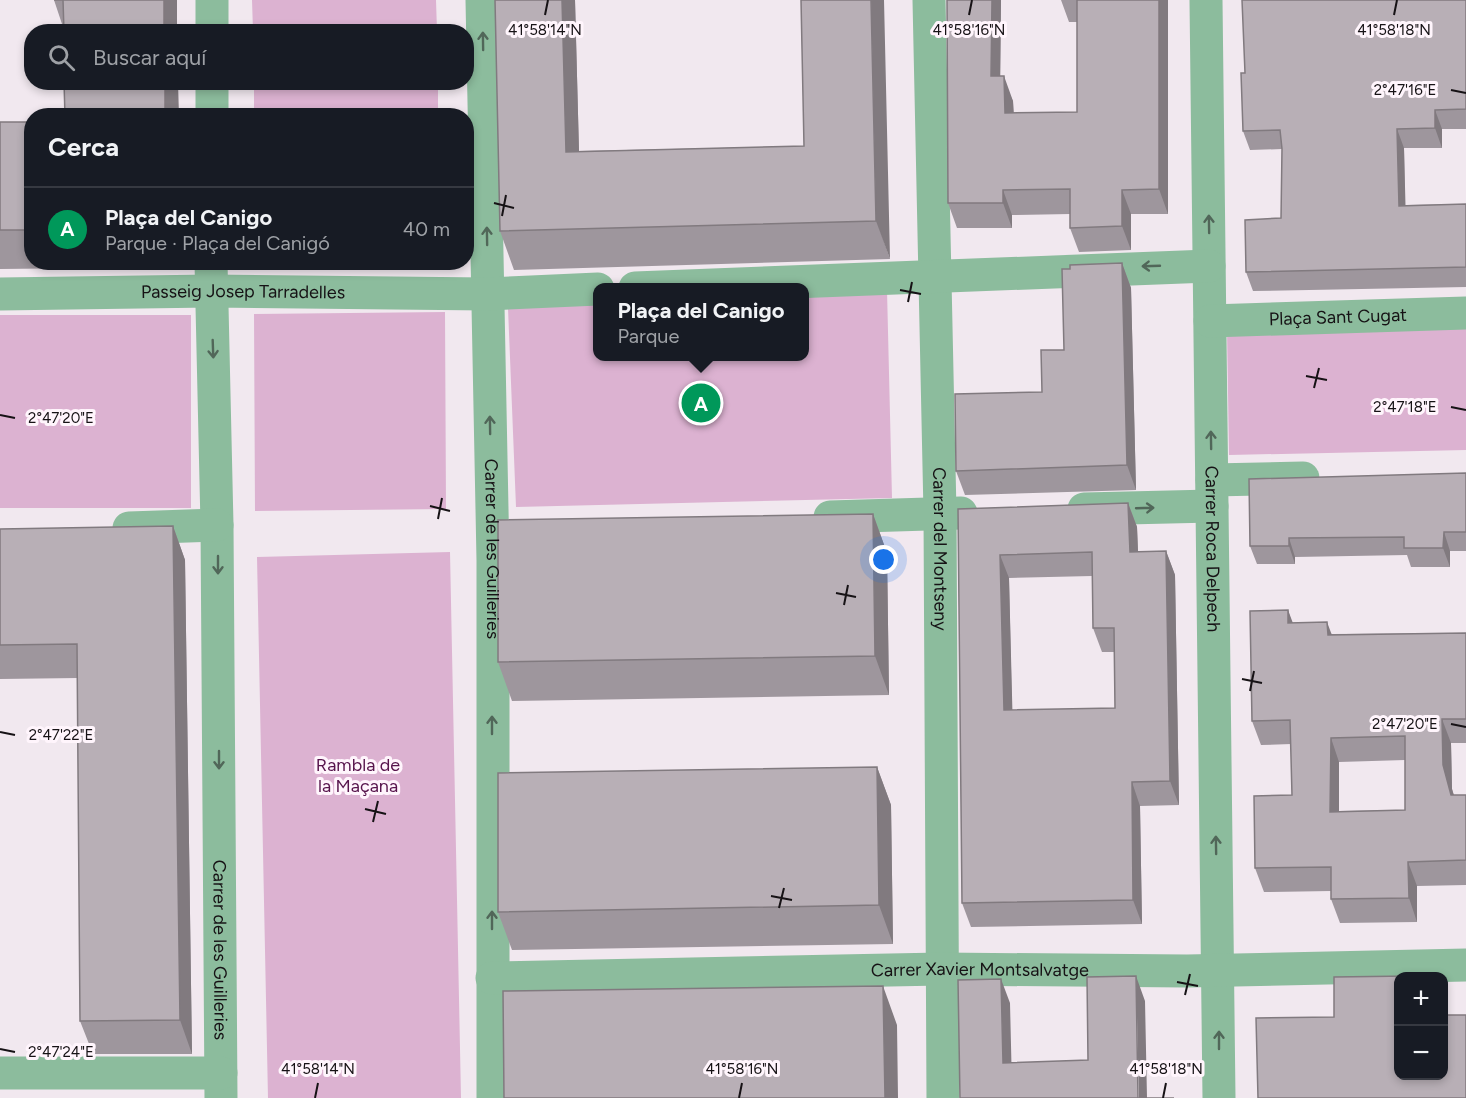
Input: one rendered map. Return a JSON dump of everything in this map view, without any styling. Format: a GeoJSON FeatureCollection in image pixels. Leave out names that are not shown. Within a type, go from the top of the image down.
{"type":"FeatureCollection","features":[{"type":"Feature","properties":{"kind":"street"},"geometry":{"type":"LineString","coordinates":[[212,0],[212,24]]}},
{"type":"Feature","properties":{"kind":"street","name":"Carrer de les Guilleries"},"geometry":{"type":"LineString","coordinates":[[482,0],[492,529],[493,1098]]}},
{"type":"Feature","properties":{"kind":"street","name":"Carrer del Montseny"},"geometry":{"type":"LineString","coordinates":[[928,0],[940,513],[941,969],[944,1098]]}},
{"type":"Feature","properties":{"kind":"street","name":"Carrer Roca Delpech"},"geometry":{"type":"LineString","coordinates":[[1206,0],[1219,1098]]}},
{"type":"Feature","properties":{"kind":"street"},"geometry":{"type":"LineString","coordinates":[[212,90],[212,108]]}},
{"type":"Feature","properties":{"kind":"street"},"geometry":{"type":"LineString","coordinates":[[742,283],[935,274],[1209,266]]}},
{"type":"Feature","properties":{"kind":"street","name":"Carrer de les Guilleries"},"geometry":{"type":"LineString","coordinates":[[211,277],[217,525],[221,1085]]}},
{"type":"Feature","properties":{"kind":"street","name":"Passeig Josep Tarradelles"},"geometry":{"type":"LineString","coordinates":[[0,294],[211,277],[487,294],[593,289]]}},
{"type":"Feature","properties":{"kind":"street","name":"Plaça Sant Cugat"},"geometry":{"type":"LineString","coordinates":[[1210,321],[1466,313]]}},
{"type":"Feature","properties":{"kind":"street"},"geometry":{"type":"LineString","coordinates":[[1057,510],[1327,478]]}},
{"type":"Feature","properties":{"kind":"street"},"geometry":{"type":"LineString","coordinates":[[798,518],[986,512]]}},
{"type":"Feature","properties":{"kind":"street"},"geometry":{"type":"LineString","coordinates":[[93,529],[217,525]]}},
{"type":"Feature","properties":{"kind":"street"},"geometry":{"type":"LineString","coordinates":[[492,529],[528,528]]}},
{"type":"Feature","properties":{"kind":"street","name":"Carrer Xavier Montsalvatge"},"geometry":{"type":"LineString","coordinates":[[492,978],[941,969],[1188,971],[1466,965]]}},
{"type":"Feature","properties":{"kind":"street"},"geometry":{"type":"LineString","coordinates":[[0,1073],[221,1085]]}},
{"type":"Feature","properties":{"kind":"green space"},"geometry":{"type":"Polygon","coordinates":[[[252,0],[436,0],[437,24],[253,24],[252,0]]]}},
{"type":"Feature","properties":{"kind":"green space"},"geometry":{"type":"Polygon","coordinates":[[[254,90],[438,90],[438,108],[254,108],[254,90]]]}},
{"type":"Feature","properties":{"kind":"green space"},"geometry":{"type":"Polygon","coordinates":[[[887,290],[892,498],[516,507],[508,308],[593,304],[593,361],[809,361],[809,294],[887,290]]]}},
{"type":"Feature","properties":{"kind":"green space"},"geometry":{"type":"Polygon","coordinates":[[[445,312],[446,509],[255,511],[254,314],[445,312]]]}},
{"type":"Feature","properties":{"kind":"green space"},"geometry":{"type":"Polygon","coordinates":[[[0,315],[191,315],[191,508],[0,508],[0,315]]]}},
{"type":"Feature","properties":{"kind":"green space"},"geometry":{"type":"Polygon","coordinates":[[[1466,325],[1466,450],[1229,455],[1227,330],[1466,325]]]}},
{"type":"Feature","properties":{"kind":"green space","name":"Rambla de la Maçana"},"geometry":{"type":"Polygon","coordinates":[[[450,552],[461,1098],[268,1098],[257,557],[450,552]]]}},
{"type":"Feature","properties":{"kind":"building"},"geometry":{"type":"Polygon","coordinates":[[[63,0],[164,0],[164,24],[64,24],[63,0]]]}},
{"type":"Feature","properties":{"kind":"building"},"geometry":{"type":"Polygon","coordinates":[[[495,0],[562,0],[566,152],[804,146],[801,0],[871,0],[876,221],[500,231],[495,0]]]}},
{"type":"Feature","properties":{"kind":"building"},"geometry":{"type":"Polygon","coordinates":[[[947,0],[992,0],[991,76],[1004,76],[1005,113],[1077,112],[1077,0],[1159,0],[1159,189],[1122,190],[1122,226],[1070,228],[1070,189],[1003,190],[1003,203],[948,203],[947,0]]]}},
{"type":"Feature","properties":{"kind":"building"},"geometry":{"type":"Polygon","coordinates":[[[1242,0],[1466,0],[1466,109],[1435,110],[1435,128],[1397,129],[1399,206],[1466,204],[1466,267],[1246,272],[1245,220],[1281,218],[1282,149],[1280,130],[1243,131],[1241,73],[1245,73],[1242,0]]]}},
{"type":"Feature","properties":{"kind":"building"},"geometry":{"type":"Polygon","coordinates":[[[64,90],[165,90],[165,108],[65,108],[64,90]]]}},
{"type":"Feature","properties":{"kind":"building"},"geometry":{"type":"Polygon","coordinates":[[[0,122],[24,122],[24,230],[0,230],[0,122]]]}},
{"type":"Feature","properties":{"kind":"building"},"geometry":{"type":"Polygon","coordinates":[[[1122,263],[1127,465],[956,471],[955,394],[1042,392],[1041,350],[1064,350],[1062,269],[1070,269],[1070,265],[1122,263]]]}},
{"type":"Feature","properties":{"kind":"building"},"geometry":{"type":"Polygon","coordinates":[[[1466,473],[1466,532],[1444,532],[1443,548],[1404,548],[1404,537],[1289,538],[1289,546],[1250,546],[1249,479],[1466,473]]]}},
{"type":"Feature","properties":{"kind":"building"},"geometry":{"type":"Polygon","coordinates":[[[1128,503],[1130,552],[1166,551],[1170,781],[1132,782],[1133,900],[962,903],[958,509],[1128,503]],[[1092,552],[1000,555],[1004,710],[1115,708],[1114,628],[1093,628],[1092,552]]]}},
{"type":"Feature","properties":{"kind":"building"},"geometry":{"type":"Polygon","coordinates":[[[873,514],[875,656],[498,662],[498,520],[873,514]]]}},
{"type":"Feature","properties":{"kind":"building"},"geometry":{"type":"Polygon","coordinates":[[[173,526],[180,1020],[80,1021],[77,644],[0,645],[0,529],[173,526]]]}},
{"type":"Feature","properties":{"kind":"building"},"geometry":{"type":"Polygon","coordinates":[[[1288,610],[1288,623],[1327,622],[1328,635],[1466,633],[1466,719],[1442,719],[1443,765],[1451,795],[1466,795],[1466,860],[1408,862],[1409,898],[1331,899],[1331,867],[1255,868],[1254,796],[1292,795],[1290,720],[1252,721],[1250,611],[1288,610]],[[1405,736],[1331,738],[1330,812],[1405,810],[1405,736]]]}},
{"type":"Feature","properties":{"kind":"building"},"geometry":{"type":"Polygon","coordinates":[[[877,767],[879,905],[498,912],[498,773],[877,767]]]}},
{"type":"Feature","properties":{"kind":"building"},"geometry":{"type":"Polygon","coordinates":[[[1136,976],[1138,1098],[960,1098],[958,980],[1001,979],[1003,1063],[1088,1060],[1087,977],[1136,976]]]}},
{"type":"Feature","properties":{"kind":"building"},"geometry":{"type":"Polygon","coordinates":[[[1394,976],[1394,1080],[1448,1080],[1448,1015],[1466,1015],[1466,1098],[1258,1098],[1256,1018],[1334,1017],[1334,977],[1394,976]]]}},
{"type":"Feature","properties":{"kind":"building"},"geometry":{"type":"Polygon","coordinates":[[[883,986],[885,1098],[504,1098],[503,991],[883,986]]]}},
{"type":"Feature","properties":{"kind":"place","name":"Plaça del Canigo"},"geometry":{"type":"Point","coordinates":[701,403]}}]}
